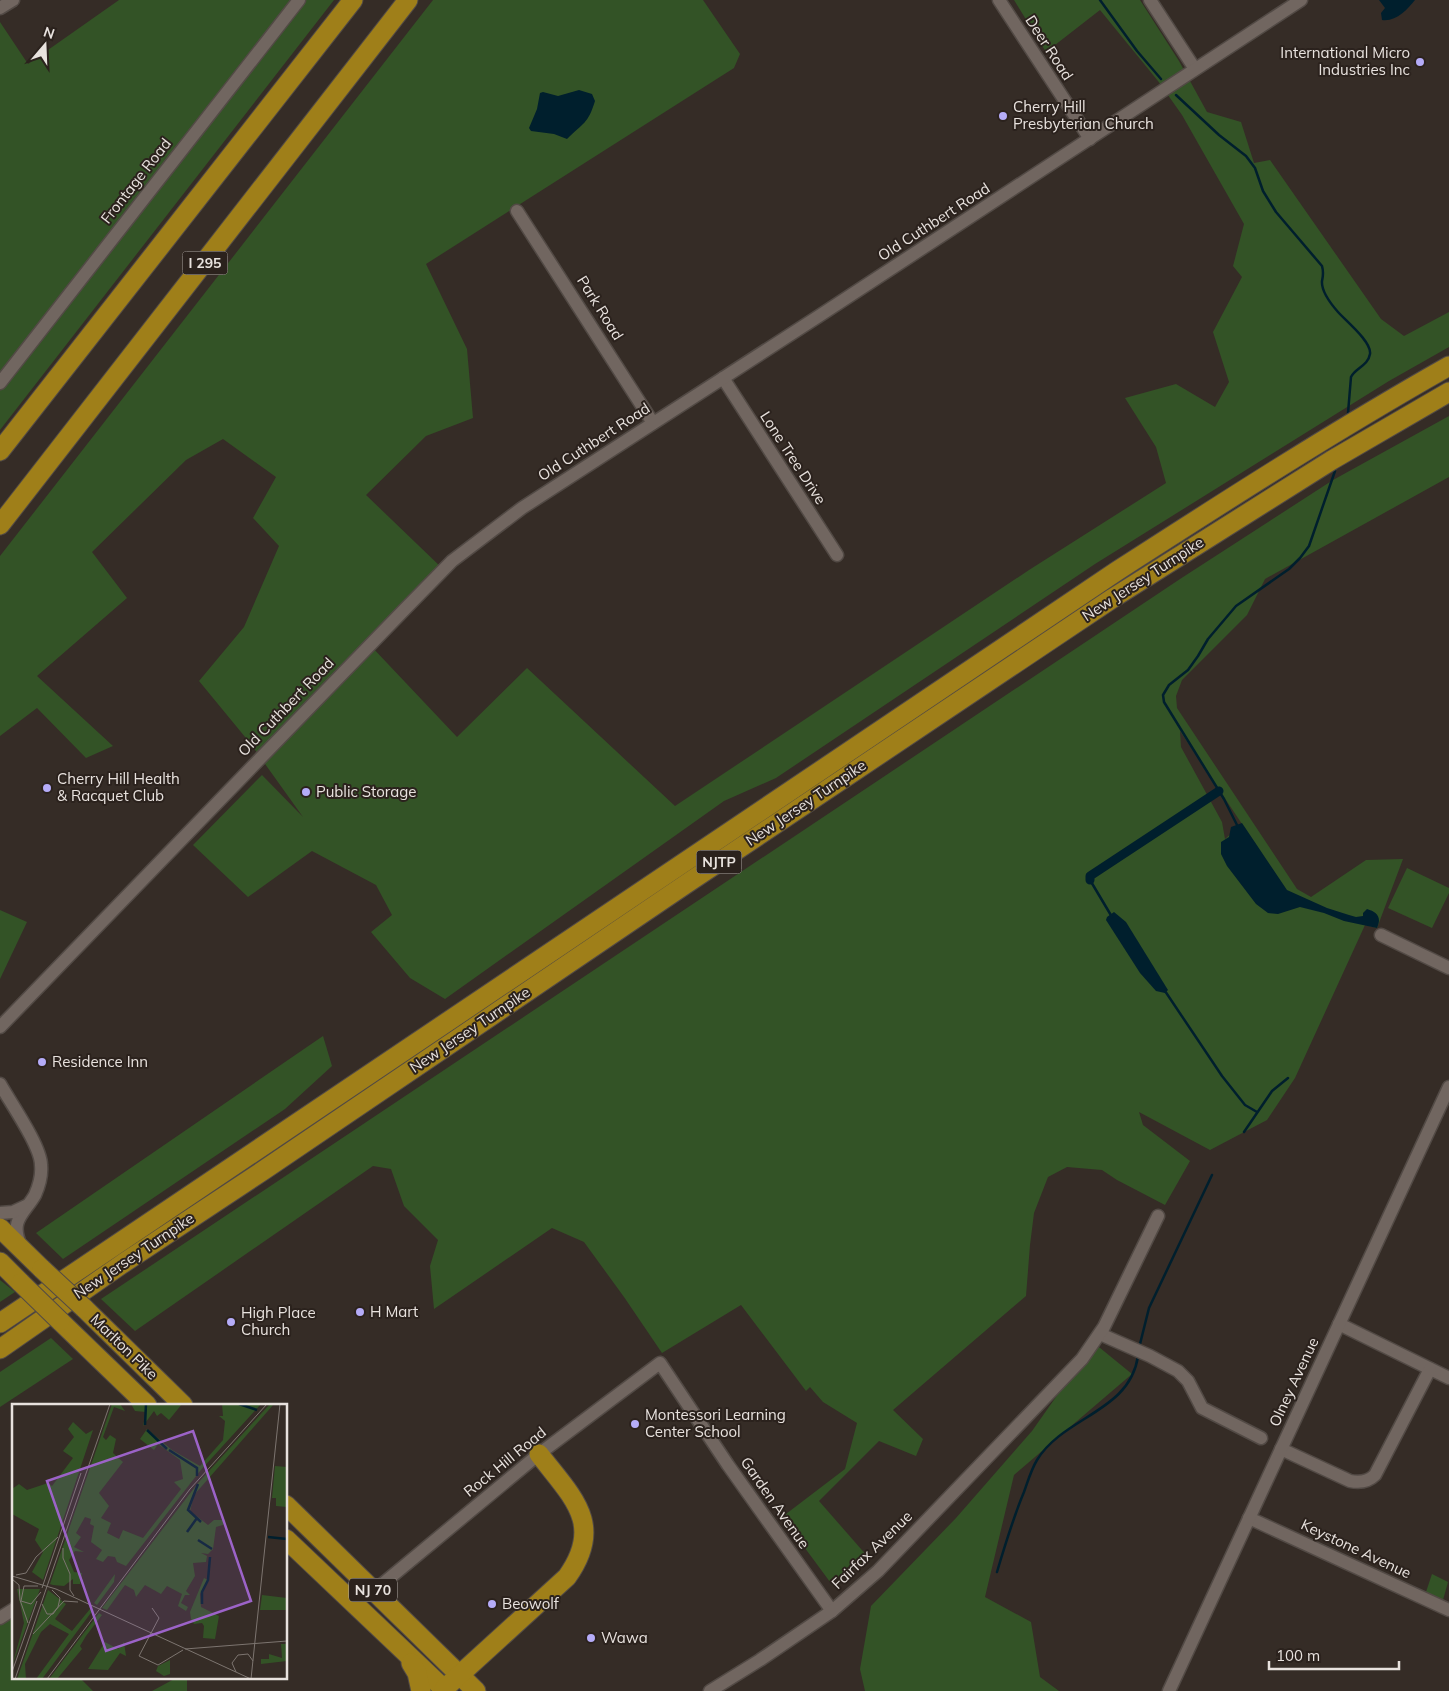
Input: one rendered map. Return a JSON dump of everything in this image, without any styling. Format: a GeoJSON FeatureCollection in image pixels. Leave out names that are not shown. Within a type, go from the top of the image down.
{"type":"FeatureCollection","features":[{"type":"Feature","properties":{"kind":"highway","name":"I 295"},"geometry":{"type":"LineString","coordinates":[[2,448],[352,0]]}},
{"type":"Feature","properties":{"kind":"highway","name":"I 295"},"geometry":{"type":"LineString","coordinates":[[0,525],[408,0]]}},
{"type":"Feature","properties":{"kind":"highway","name":"New Jersey Turnpike"},"geometry":{"type":"LineString","coordinates":[[0,1323],[1117,571],[1261,478],[1399,394],[1449,366]]}},
{"type":"Feature","properties":{"kind":"highway","name":"New Jersey Turnpike"},"geometry":{"type":"LineString","coordinates":[[0,1349],[122,1264],[264,1170],[694,878],[1113,598],[1309,474],[1449,392]]}},
{"type":"Feature","properties":{"kind":"highway"},"geometry":{"type":"LineString","coordinates":[[0,538],[75,428]]}},
{"type":"Feature","properties":{"kind":"highway","name":"Marlton Pike"},"geometry":{"type":"LineString","coordinates":[[0,1228],[182,1404]]}},
{"type":"Feature","properties":{"kind":"highway","name":"Marlton Pike"},"geometry":{"type":"LineString","coordinates":[[0,1262],[146,1404]]}},
{"type":"Feature","properties":{"kind":"highway"},"geometry":{"type":"LineString","coordinates":[[445,1690],[459,1675],[568,1577],[578,1563],[585,1534],[584,1520],[578,1506],[539,1454]]}},
{"type":"Feature","properties":{"kind":"highway","name":"NJ 70"},"geometry":{"type":"LineString","coordinates":[[288,1507],[476,1691]]}},
{"type":"Feature","properties":{"kind":"highway","name":"NJ 70"},"geometry":{"type":"LineString","coordinates":[[288,1541],[445,1690]]}},
{"type":"Feature","properties":{"kind":"highway"},"geometry":{"type":"LineString","coordinates":[[404,1651],[417,1673],[422,1691]]}},
{"type":"Feature","properties":{"kind":"street"},"geometry":{"type":"LineString","coordinates":[[0,8],[12,0]]}},
{"type":"Feature","properties":{"kind":"street","name":"Frontage Road"},"geometry":{"type":"LineString","coordinates":[[0,383],[299,0]]}},
{"type":"Feature","properties":{"kind":"street","name":"Deer Road"},"geometry":{"type":"LineString","coordinates":[[998,0],[1090,139]]}},
{"type":"Feature","properties":{"kind":"street"},"geometry":{"type":"LineString","coordinates":[[1150,0],[1195,69]]}},
{"type":"Feature","properties":{"kind":"street","name":"Old Cuthbert Road"},"geometry":{"type":"LineString","coordinates":[[0,1027],[452,561],[522,508],[1301,0]]}},
{"type":"Feature","properties":{"kind":"street","name":"Park Road"},"geometry":{"type":"LineString","coordinates":[[518,211],[653,423]]}},
{"type":"Feature","properties":{"kind":"street","name":"Lone Tree Drive"},"geometry":{"type":"LineString","coordinates":[[723,378],[836,555]]}},
{"type":"Feature","properties":{"kind":"street"},"geometry":{"type":"LineString","coordinates":[[1380,935],[1449,968]]}},
{"type":"Feature","properties":{"kind":"street"},"geometry":{"type":"LineString","coordinates":[[0,1084],[38,1150],[41,1163],[39,1183],[34,1196],[20,1216],[17,1228],[18,1240],[24,1251]]}},
{"type":"Feature","properties":{"kind":"street","name":"Olney Avenue"},"geometry":{"type":"LineString","coordinates":[[1169,1691],[1449,1087]]}},
{"type":"Feature","properties":{"kind":"street"},"geometry":{"type":"LineString","coordinates":[[0,1213],[13,1212],[26,1206]]}},
{"type":"Feature","properties":{"kind":"street","name":"Fairfax Avenue"},"geometry":{"type":"LineString","coordinates":[[710,1691],[760,1660],[832,1610],[878,1571],[1082,1359],[1100,1334],[1158,1216]]}},
{"type":"Feature","properties":{"kind":"street"},"geometry":{"type":"LineString","coordinates":[[1339,1324],[1449,1378]]}},
{"type":"Feature","properties":{"kind":"street"},"geometry":{"type":"LineString","coordinates":[[1100,1334],[1150,1356],[1178,1371],[1188,1381],[1199,1405],[1210,1413],[1261,1438]]}},
{"type":"Feature","properties":{"kind":"street","name":"Rock Hill Road"},"geometry":{"type":"LineString","coordinates":[[374,1591],[539,1454],[660,1363]]}},
{"type":"Feature","properties":{"kind":"street","name":"Garden Avenue"},"geometry":{"type":"LineString","coordinates":[[660,1363],[728,1466],[832,1610]]}},
{"type":"Feature","properties":{"kind":"street"},"geometry":{"type":"LineString","coordinates":[[1281,1449],[1350,1481],[1370,1480],[1375,1476],[1430,1369]]}},
{"type":"Feature","properties":{"kind":"street","name":"Keystone Avenue"},"geometry":{"type":"LineString","coordinates":[[1249,1518],[1449,1610]]}},
{"type":"Feature","properties":{"kind":"street"},"geometry":{"type":"LineString","coordinates":[[0,1618],[12,1609]]}},
{"type":"Feature","properties":{"kind":"green space"},"geometry":{"type":"Polygon","coordinates":[[[119,0],[334,0],[0,430],[0,22],[28,64],[119,0]]]}},
{"type":"Feature","properties":{"kind":"green space"},"geometry":{"type":"Polygon","coordinates":[[[433,0],[703,0],[740,54],[734,68],[426,264],[467,349],[473,418],[426,436],[366,495],[443,569],[370,645],[457,737],[527,668],[675,806],[1029,570],[1166,483],[1156,447],[1125,398],[1176,384],[1215,407],[1229,382],[1213,332],[1242,277],[1233,266],[1244,224],[1182,115],[1158,81],[1100,10],[1046,52],[1014,0],[1140,0],[1179,61],[1207,112],[1241,122],[1254,163],[1270,160],[1381,319],[1404,336],[1449,312],[1449,347],[1389,381],[1095,564],[776,778],[724,801],[445,999],[410,978],[371,932],[392,915],[376,885],[312,851],[248,897],[193,845],[262,775],[303,817],[250,743],[199,681],[244,627],[279,546],[253,518],[276,477],[223,439],[186,460],[92,552],[127,598],[37,676],[113,746],[86,758],[37,708],[0,736],[0,556],[433,0]]]}},
{"type":"Feature","properties":{"kind":"green space"},"geometry":{"type":"Polygon","coordinates":[[[1449,416],[1449,477],[1265,579],[1247,615],[1182,680],[1176,696],[1177,708],[1297,889],[1311,897],[1366,860],[1403,859],[1377,928],[1365,925],[1295,1078],[1267,1120],[1210,1150],[1139,1112],[1143,1125],[1190,1161],[1165,1205],[1102,1170],[1067,1167],[1048,1177],[1034,1213],[1026,1296],[893,1410],[923,1439],[916,1456],[879,1441],[819,1501],[868,1557],[833,1586],[782,1517],[845,1469],[857,1423],[823,1402],[810,1387],[806,1391],[741,1305],[662,1353],[584,1242],[552,1228],[434,1309],[430,1266],[438,1240],[404,1206],[391,1169],[373,1166],[135,1331],[101,1299],[1180,579],[1333,480],[1449,416]],[[1180,731],[1181,747],[1222,822],[1225,839],[1242,824],[1180,731]]]}},
{"type":"Feature","properties":{"kind":"green space"},"geometry":{"type":"Polygon","coordinates":[[[1407,868],[1449,888],[1449,893],[1432,928],[1388,908],[1407,868]]]}},
{"type":"Feature","properties":{"kind":"green space"},"geometry":{"type":"Polygon","coordinates":[[[0,910],[27,922],[0,979],[0,910]]]}},
{"type":"Feature","properties":{"kind":"green space"},"geometry":{"type":"Polygon","coordinates":[[[323,1036],[332,1066],[285,1109],[63,1259],[36,1233],[323,1036]]]}},
{"type":"Feature","properties":{"kind":"green space"},"geometry":{"type":"Polygon","coordinates":[[[0,1280],[15,1292],[0,1302],[0,1280]]]}},
{"type":"Feature","properties":{"kind":"green space"},"geometry":{"type":"Polygon","coordinates":[[[51,1338],[73,1359],[0,1407],[0,1372],[51,1338]]]}},
{"type":"Feature","properties":{"kind":"green space"},"geometry":{"type":"Polygon","coordinates":[[[1094,1343],[1132,1374],[1014,1475],[985,1597],[1031,1622],[1040,1677],[1059,1691],[865,1691],[860,1669],[871,1606],[956,1518],[1032,1431],[1094,1343]]]}},
{"type":"Feature","properties":{"kind":"green space"},"geometry":{"type":"Polygon","coordinates":[[[1432,1574],[1448,1582],[1443,1600],[1426,1592],[1432,1574]]]}},
{"type":"Feature","properties":{"kind":"green space"},"geometry":{"type":"Polygon","coordinates":[[[12,1613],[12,1678],[80,1678],[93,1691],[0,1691],[0,1622],[12,1613]]]}},
{"type":"Feature","properties":{"kind":"green space"},"geometry":{"type":"Polygon","coordinates":[[[176,1678],[187,1678],[187,1691],[152,1691],[176,1678]]]}},
{"type":"Feature","properties":{"kind":"water"},"geometry":{"type":"Polygon","coordinates":[[[1379,0],[1415,0],[1401,15],[1392,19],[1382,20],[1381,13],[1385,8],[1379,0]]]}},
{"type":"Feature","properties":{"kind":"water"},"geometry":{"type":"Polygon","coordinates":[[[579,90],[592,94],[595,101],[587,119],[567,139],[554,134],[531,131],[529,128],[537,109],[540,93],[558,96],[579,90]]]}},
{"type":"Feature","properties":{"kind":"water"},"geometry":{"type":"Polygon","coordinates":[[[1242,823],[1287,890],[1327,908],[1356,917],[1363,916],[1367,909],[1371,910],[1379,918],[1377,928],[1344,921],[1324,913],[1300,907],[1278,914],[1268,913],[1256,904],[1227,866],[1221,854],[1221,842],[1229,837],[1231,827],[1242,823]]]}},
{"type":"Feature","properties":{"kind":"water"},"geometry":{"type":"Polygon","coordinates":[[[1114,912],[1126,922],[1168,990],[1165,993],[1156,991],[1140,973],[1106,920],[1114,912]]]}},
{"type":"Feature","properties":{"kind":"waterway"},"geometry":{"type":"LineString","coordinates":[[1100,0],[1137,51],[1161,79]]}},
{"type":"Feature","properties":{"kind":"waterway"},"geometry":{"type":"LineString","coordinates":[[1176,95],[1219,135],[1246,156],[1255,168],[1263,191],[1276,212],[1322,266],[1322,285],[1327,298],[1358,332],[1370,349],[1367,361],[1351,377],[1348,413]]}},
{"type":"Feature","properties":{"kind":"waterway"},"geometry":{"type":"LineString","coordinates":[[1238,827],[1224,799],[1164,702],[1163,695],[1169,685],[1188,670],[1208,639],[1236,606],[1289,569],[1300,558],[1309,546],[1335,471]]}},
{"type":"Feature","properties":{"kind":"waterway"},"geometry":{"type":"LineString","coordinates":[[1090,880],[1090,876],[1219,791]]}},
{"type":"Feature","properties":{"kind":"waterway"},"geometry":{"type":"LineString","coordinates":[[1090,880],[1112,917]]}},
{"type":"Feature","properties":{"kind":"waterway"},"geometry":{"type":"LineString","coordinates":[[1165,991],[1222,1076],[1245,1105],[1257,1112]]}},
{"type":"Feature","properties":{"kind":"waterway"},"geometry":{"type":"LineString","coordinates":[[1244,1132],[1272,1091],[1288,1078]]}},
{"type":"Feature","properties":{"kind":"waterway"},"geometry":{"type":"LineString","coordinates":[[1139,1348],[1149,1308],[1212,1175]]}},
{"type":"Feature","properties":{"kind":"waterway"},"geometry":{"type":"LineString","coordinates":[[997,1572],[1016,1512],[1037,1460],[1049,1445],[1063,1433],[1110,1402],[1123,1390],[1132,1375],[1138,1356]]}},
{"type":"Feature","properties":{"kind":"place","name":"International Micro Industries Inc"},"geometry":{"type":"Point","coordinates":[1420,62]}},
{"type":"Feature","properties":{"kind":"place","name":"Cherry Hill Presbyterian Church"},"geometry":{"type":"Point","coordinates":[1003,116]}},
{"type":"Feature","properties":{"kind":"place","name":"Cherry Hill Health & Racquet Club"},"geometry":{"type":"Point","coordinates":[47,788]}},
{"type":"Feature","properties":{"kind":"place","name":"Public Storage"},"geometry":{"type":"Point","coordinates":[306,792]}},
{"type":"Feature","properties":{"kind":"place","name":"Residence Inn"},"geometry":{"type":"Point","coordinates":[42,1062]}},
{"type":"Feature","properties":{"kind":"place","name":"H Mart"},"geometry":{"type":"Point","coordinates":[360,1312]}},
{"type":"Feature","properties":{"kind":"place","name":"High Place Church"},"geometry":{"type":"Point","coordinates":[231,1322]}},
{"type":"Feature","properties":{"kind":"place","name":"Montessori Learning Center School"},"geometry":{"type":"Point","coordinates":[635,1424]}},
{"type":"Feature","properties":{"kind":"place","name":"Beowolf"},"geometry":{"type":"Point","coordinates":[492,1604]}},
{"type":"Feature","properties":{"kind":"place","name":"Wawa"},"geometry":{"type":"Point","coordinates":[591,1638]}}]}
